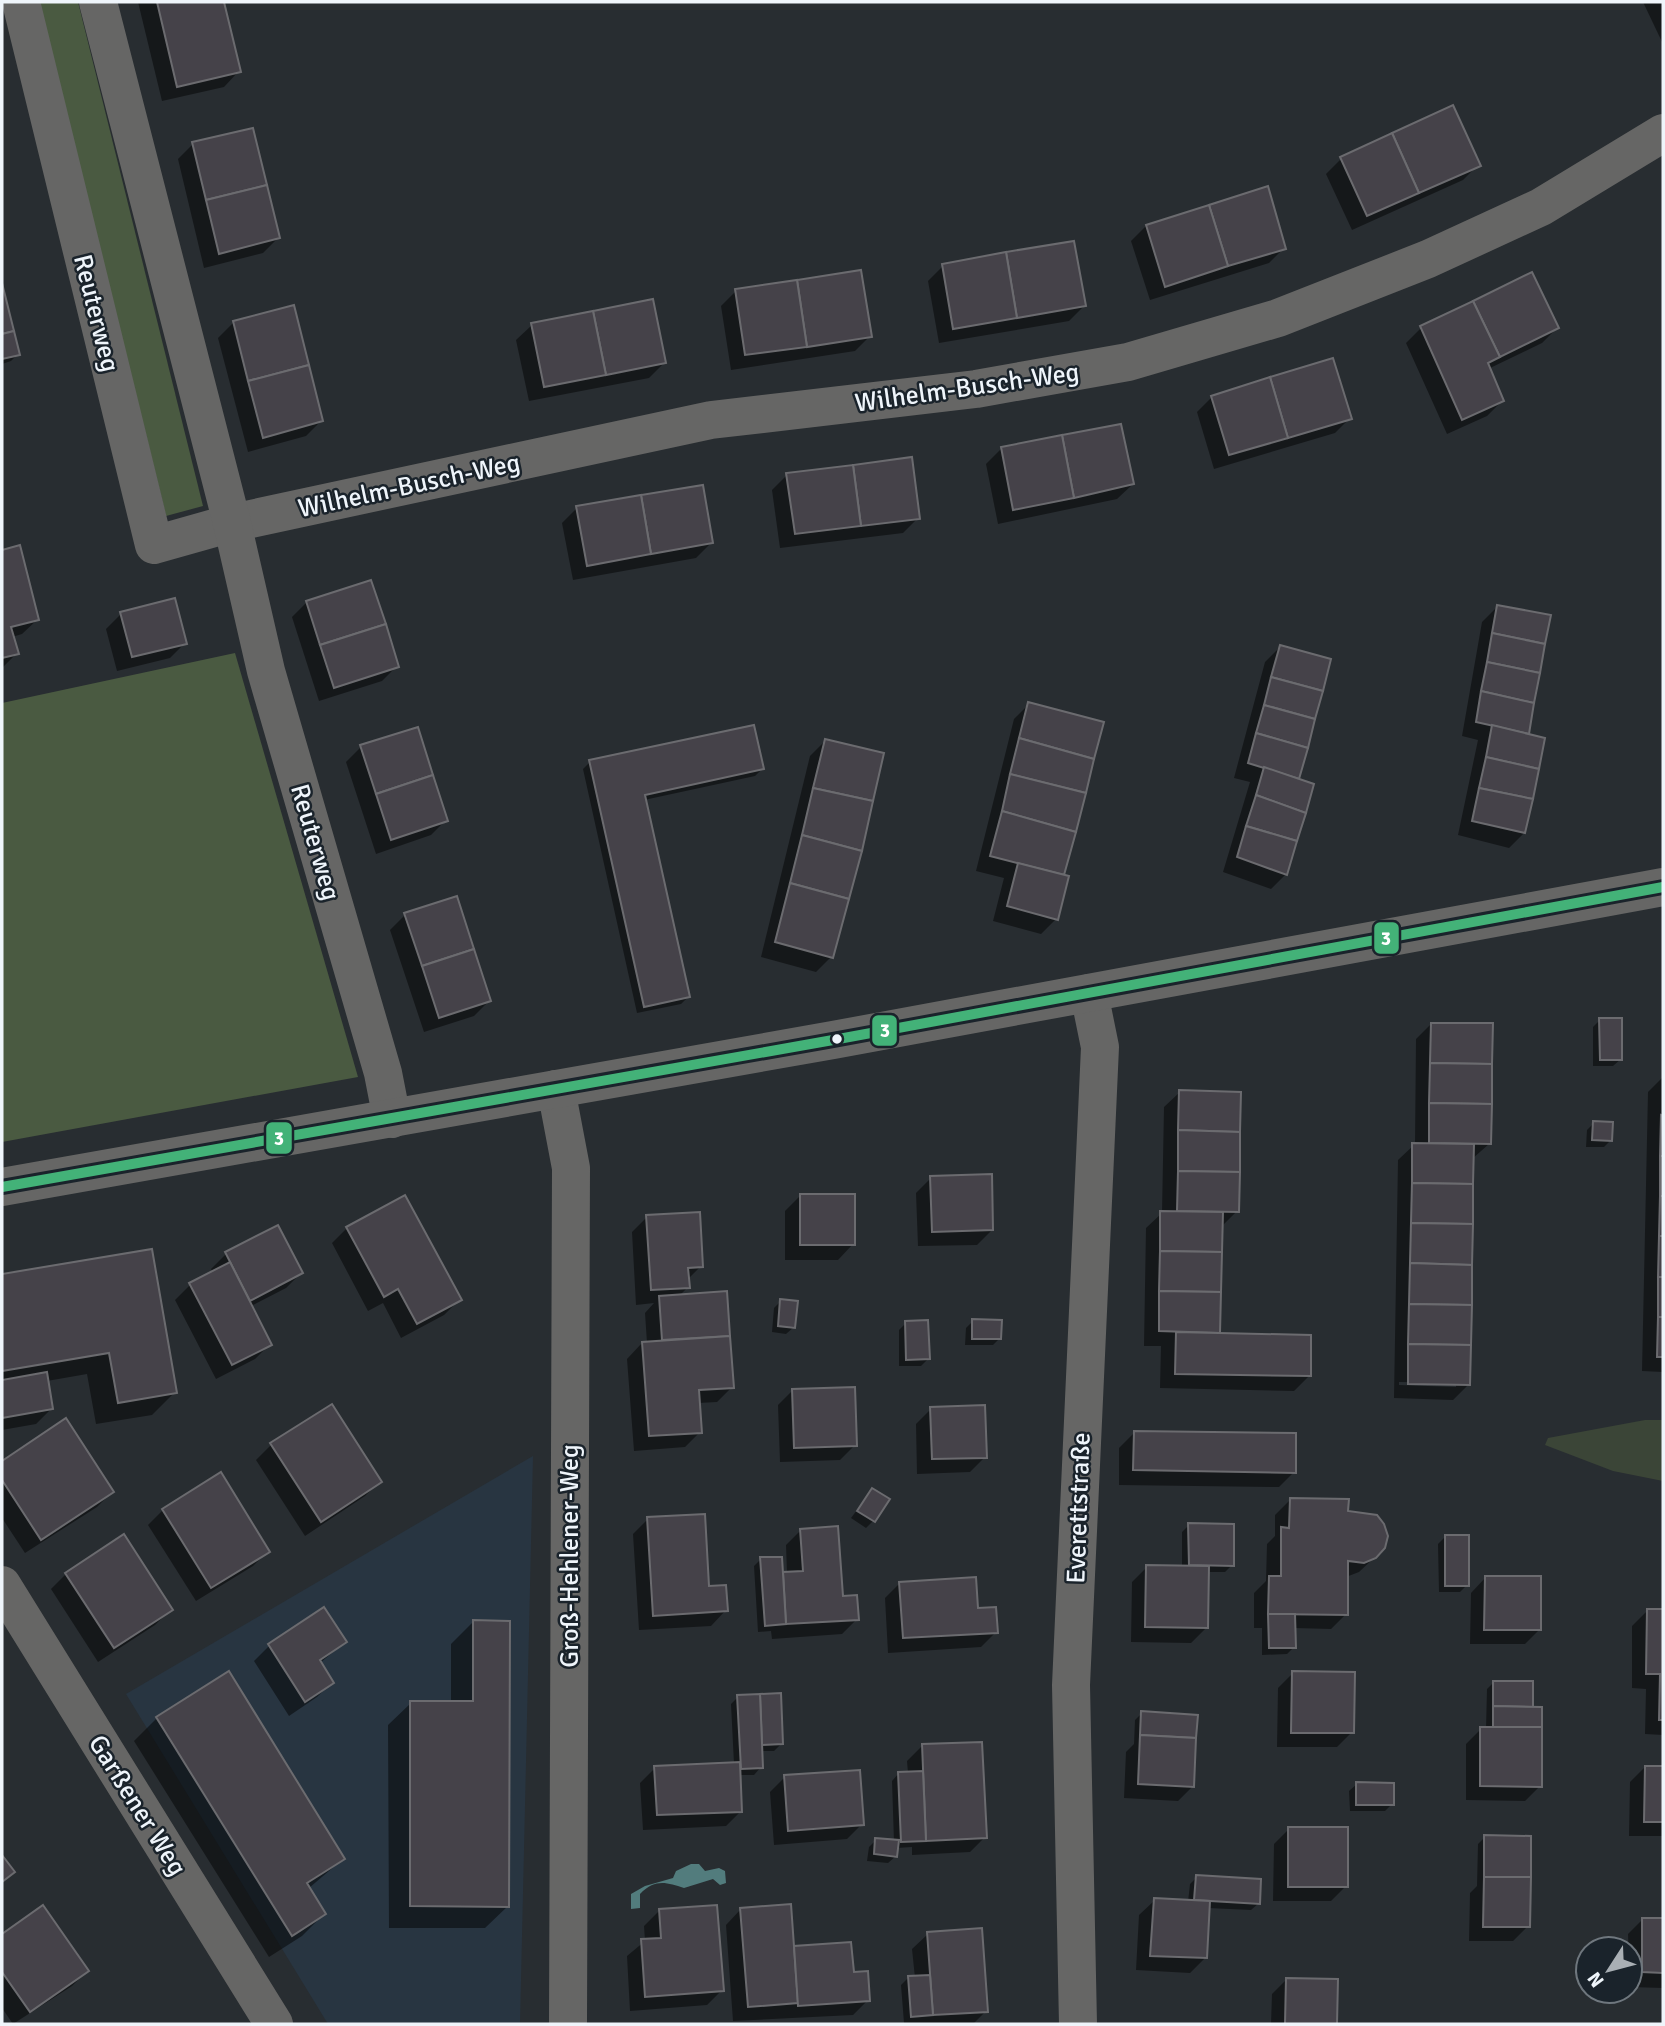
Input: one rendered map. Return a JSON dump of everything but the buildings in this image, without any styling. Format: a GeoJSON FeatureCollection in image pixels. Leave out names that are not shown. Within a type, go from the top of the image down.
{"type":"FeatureCollection","features":[{"type":"Feature","properties":{"kind":"street","name":"Reuterweg"},"geometry":{"type":"LineString","coordinates":[[21,2],[154,545],[232,523]]}},
{"type":"Feature","properties":{"kind":"street","name":"Reuterweg"},"geometry":{"type":"LineString","coordinates":[[99,2],[232,523],[266,671],[383,1073],[392,1119]]}},
{"type":"Feature","properties":{"kind":"street","name":"Wilhelm-Busch-Weg"},"geometry":{"type":"LineString","coordinates":[[232,523],[711,420],[976,389],[1128,362],[1278,318],[1428,259],[1541,207],[1663,133]]}},
{"type":"Feature","properties":{"kind":"street"},"geometry":{"type":"LineString","coordinates":[[2,1187],[392,1119],[1663,887]]}},
{"type":"Feature","properties":{"kind":"street","name":"Everettstraße"},"geometry":{"type":"LineString","coordinates":[[1078,2024],[1071,1685],[1100,1047],[1089,993]]}},
{"type":"Feature","properties":{"kind":"street","name":"Groß-Hehlener-Weg"},"geometry":{"type":"LineString","coordinates":[[556,1089],[570,1168],[568,2024]]}},
{"type":"Feature","properties":{"kind":"street","name":"Garßener Weg"},"geometry":{"type":"LineString","coordinates":[[2,1586],[274,2024]]}},
{"type":"Feature","properties":{"kind":"shaded area"},"geometry":{"type":"Polygon","coordinates":[[[533,1456],[520,2024],[328,2024],[126,1694],[533,1456]]]}},
{"type":"Feature","properties":{"kind":"shaded area"},"geometry":{"type":"Polygon","coordinates":[[[691,1864],[699,1864],[705,1871],[719,1868],[725,1871],[726,1883],[720,1885],[713,1879],[684,1888],[667,1883],[656,1884],[640,1894],[640,1908],[631,1909],[631,1894],[645,1886],[673,1878],[676,1871],[691,1864]]]}},
{"type":"Feature","properties":{"kind":"green space"},"geometry":{"type":"Polygon","coordinates":[[[39,2],[78,2],[203,506],[166,516],[39,2]]]}},
{"type":"Feature","properties":{"kind":"green space"},"geometry":{"type":"Polygon","coordinates":[[[235,653],[358,1077],[2,1142],[2,703],[235,653]]]}},
{"type":"Feature","properties":{"kind":"green space"},"geometry":{"type":"Polygon","coordinates":[[[1645,1420],[1663,1420],[1663,1481],[1613,1471],[1545,1445],[1548,1438],[1645,1420]]]}},
{"type":"Feature","properties":{"kind":"transit line","name":"3"},"geometry":{"type":"LineString","coordinates":[[2,1187],[833,1040],[1663,887]]}}]}
